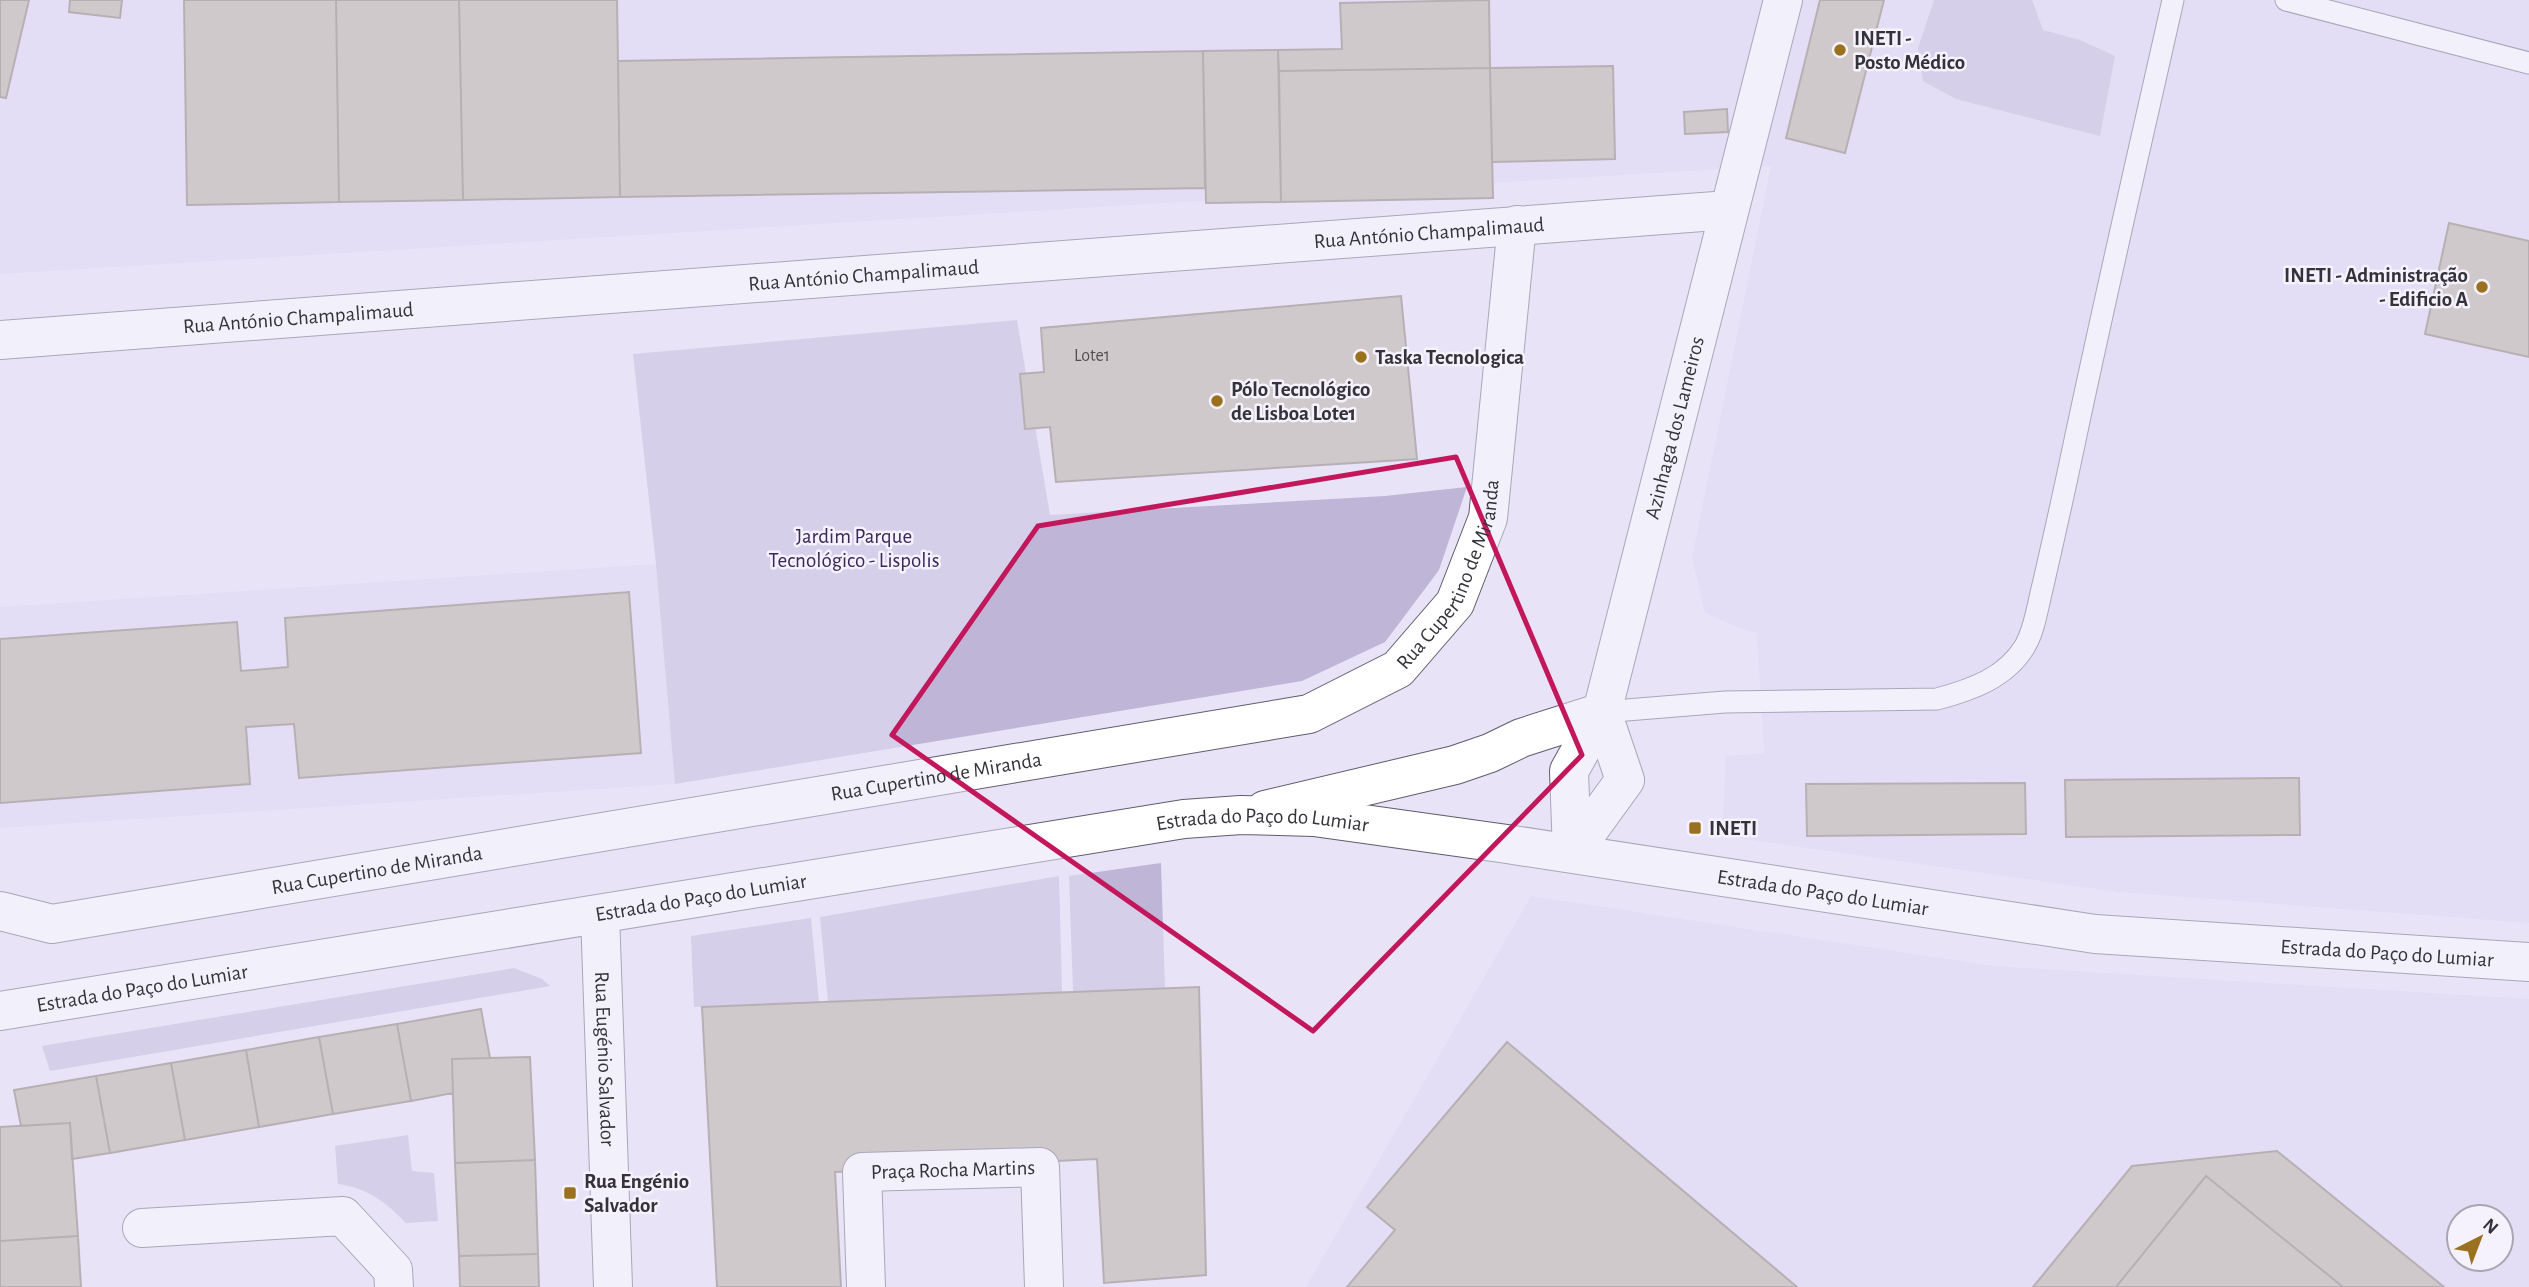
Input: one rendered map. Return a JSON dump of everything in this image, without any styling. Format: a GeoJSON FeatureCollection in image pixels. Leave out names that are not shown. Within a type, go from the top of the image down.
{"type":"FeatureCollection","features":[{"type":"Feature","properties":{"kind":"street","name":"Azinhaga dos Lameiros"},"geometry":{"type":"LineString","coordinates":[[1572,853],[1569,771],[1601,712],[1783,0]]}},
{"type":"Feature","properties":{"kind":"street","name":"Rua António Champalimaud"},"geometry":{"type":"LineString","coordinates":[[0,340],[1729,210]]}},
{"type":"Feature","properties":{"kind":"street","name":"Rua Cupertino de Miranda"},"geometry":{"type":"LineString","coordinates":[[0,911],[52,924],[1309,714],[1398,669],[1455,603],[1488,518],[1517,225]]}},
{"type":"Feature","properties":{"kind":"street"},"geometry":{"type":"LineString","coordinates":[[1241,815],[1455,765],[1490,753],[1521,738],[1601,712],[1625,780],[1572,853]]}},
{"type":"Feature","properties":{"kind":"street","name":"Estrada do Paço do Lumiar"},"geometry":{"type":"LineString","coordinates":[[0,1011],[1170,822],[1241,815],[1314,817],[1572,853],[2095,933],[2529,961]]}},
{"type":"Feature","properties":{"kind":"street","name":"Rua Eugénio Salvador"},"geometry":{"type":"LineString","coordinates":[[600,914],[613,1287]]}},
{"type":"Feature","properties":{"kind":"street","name":"Praça Rocha Martins"},"geometry":{"type":"LineString","coordinates":[[866,1287],[862,1172],[1040,1167],[1044,1287]]}},
{"type":"Feature","properties":{"kind":"street"},"geometry":{"type":"LineString","coordinates":[[142,1228],[343,1216],[393,1270],[394,1287]]}},
{"type":"Feature","properties":{"kind":"lane"},"geometry":{"type":"LineString","coordinates":[[1601,712],[1726,702],[1937,698],[1968,691],[2010,665],[2026,644],[2046,571],[2102,307],[2173,0]]}},
{"type":"Feature","properties":{"kind":"lane"},"geometry":{"type":"LineString","coordinates":[[2286,0],[2529,63]]}},
{"type":"Feature","properties":{"kind":"highlighted area"},"geometry":{"type":"Polygon","coordinates":[[[1456,457],[1582,755],[1313,1031],[892,735],[1038,526],[1456,457]]]}},
{"type":"Feature","properties":{"kind":"shaded area"},"geometry":{"type":"Polygon","coordinates":[[[0,0],[2529,0],[2529,923],[2118,892],[1722,836],[1726,756],[1764,753],[1757,633],[1705,613],[1692,558],[1771,166],[0,274],[0,0]]]}},
{"type":"Feature","properties":{"kind":"shaded area"},"geometry":{"type":"Polygon","coordinates":[[[656,564],[675,784],[0,828],[0,607],[656,564]]]}},
{"type":"Feature","properties":{"kind":"shaded area"},"geometry":{"type":"Polygon","coordinates":[[[1531,896],[1994,966],[2529,999],[2529,1287],[1306,1287],[1531,896]]]}},
{"type":"Feature","properties":{"kind":"green space"},"geometry":{"type":"Polygon","coordinates":[[[1934,0],[2032,0],[2043,30],[2080,40],[2115,56],[2100,136],[1956,99],[1923,81],[1918,48],[1934,0]]]}},
{"type":"Feature","properties":{"kind":"green space","name":"Jardim Parque Tecnológico - Lispolis"},"geometry":{"type":"Polygon","coordinates":[[[1017,320],[1050,515],[1385,496],[1467,487],[1439,570],[1385,642],[1302,681],[675,784],[656,564],[633,354],[1017,320]]]}},
{"type":"Feature","properties":{"kind":"green space"},"geometry":{"type":"Polygon","coordinates":[[[1161,863],[1165,989],[1073,992],[1069,876],[1161,863]]]}},
{"type":"Feature","properties":{"kind":"green space"},"geometry":{"type":"Polygon","coordinates":[[[1059,876],[1062,992],[828,1002],[820,917],[1059,876]]]}},
{"type":"Feature","properties":{"kind":"green space"},"geometry":{"type":"Polygon","coordinates":[[[811,918],[819,1002],[694,1007],[691,936],[811,918]]]}},
{"type":"Feature","properties":{"kind":"green space"},"geometry":{"type":"Polygon","coordinates":[[[514,968],[542,979],[550,986],[50,1071],[42,1046],[514,968]]]}},
{"type":"Feature","properties":{"kind":"green space"},"geometry":{"type":"Polygon","coordinates":[[[408,1135],[412,1171],[434,1173],[438,1221],[406,1223],[375,1197],[338,1184],[335,1146],[408,1135]]]}},
{"type":"Feature","properties":{"kind":"building"},"geometry":{"type":"Polygon","coordinates":[[[0,0],[29,0],[6,98],[0,97],[0,0]]]}},
{"type":"Feature","properties":{"kind":"building"},"geometry":{"type":"Polygon","coordinates":[[[70,0],[122,0],[120,18],[69,12],[70,0]]]}},
{"type":"Feature","properties":{"kind":"building"},"geometry":{"type":"Polygon","coordinates":[[[184,0],[336,0],[339,202],[187,205],[184,0]]]}},
{"type":"Feature","properties":{"kind":"building"},"geometry":{"type":"Polygon","coordinates":[[[336,0],[459,0],[463,200],[339,202],[336,0]]]}},
{"type":"Feature","properties":{"kind":"building"},"geometry":{"type":"Polygon","coordinates":[[[459,0],[617,0],[620,197],[463,200],[459,0]]]}},
{"type":"Feature","properties":{"kind":"building"},"geometry":{"type":"Polygon","coordinates":[[[1489,0],[1490,68],[1279,71],[1278,50],[1342,49],[1340,3],[1489,0]]]}},
{"type":"Feature","properties":{"kind":"building","name":"INETI - Posto Médico"},"geometry":{"type":"Polygon","coordinates":[[[1820,0],[1884,0],[1845,153],[1786,138],[1820,0]]]}},
{"type":"Feature","properties":{"kind":"building"},"geometry":{"type":"Polygon","coordinates":[[[1278,50],[1281,202],[1206,203],[1203,51],[1278,50]]]}},
{"type":"Feature","properties":{"kind":"building"},"geometry":{"type":"Polygon","coordinates":[[[1203,51],[1205,188],[620,197],[618,61],[1203,51]]]}},
{"type":"Feature","properties":{"kind":"building"},"geometry":{"type":"Polygon","coordinates":[[[1613,66],[1615,159],[1492,162],[1490,68],[1613,66]]]}},
{"type":"Feature","properties":{"kind":"building"},"geometry":{"type":"Polygon","coordinates":[[[1490,68],[1493,198],[1281,202],[1279,71],[1490,68]]]}},
{"type":"Feature","properties":{"kind":"building"},"geometry":{"type":"Polygon","coordinates":[[[1727,109],[1728,132],[1685,134],[1684,112],[1727,109]]]}},
{"type":"Feature","properties":{"kind":"building","name":"INETI - Administração - Edificio A"},"geometry":{"type":"Polygon","coordinates":[[[2449,223],[2529,241],[2529,357],[2425,334],[2449,223]]]}},
{"type":"Feature","properties":{"kind":"building","name":"Pólo Tecnológico de Lisboa Lote1"},"geometry":{"type":"Polygon","coordinates":[[[1401,296],[1417,459],[1056,482],[1050,427],[1025,429],[1020,374],[1044,372],[1041,328],[1401,296]]]}},
{"type":"Feature","properties":{"kind":"building"},"geometry":{"type":"Polygon","coordinates":[[[629,592],[641,753],[299,778],[294,724],[246,727],[250,784],[0,803],[0,639],[237,622],[241,671],[288,667],[285,618],[629,592]]]}},
{"type":"Feature","properties":{"kind":"building"},"geometry":{"type":"Polygon","coordinates":[[[2299,778],[2300,835],[2066,837],[2065,780],[2299,778]]]}},
{"type":"Feature","properties":{"kind":"building"},"geometry":{"type":"Polygon","coordinates":[[[2025,783],[2026,834],[1807,836],[1806,784],[2025,783]]]}},
{"type":"Feature","properties":{"kind":"building"},"geometry":{"type":"Polygon","coordinates":[[[1199,987],[1206,1275],[1104,1283],[1097,1159],[835,1172],[841,1287],[717,1287],[702,1007],[1199,987]]]}},
{"type":"Feature","properties":{"kind":"building"},"geometry":{"type":"Polygon","coordinates":[[[481,1009],[490,1058],[452,1059],[453,1093],[411,1101],[397,1024],[481,1009]]]}},
{"type":"Feature","properties":{"kind":"building"},"geometry":{"type":"Polygon","coordinates":[[[397,1024],[411,1101],[333,1114],[319,1037],[397,1024]]]}},
{"type":"Feature","properties":{"kind":"building"},"geometry":{"type":"Polygon","coordinates":[[[319,1037],[333,1114],[259,1127],[246,1050],[319,1037]]]}},
{"type":"Feature","properties":{"kind":"building"},"geometry":{"type":"Polygon","coordinates":[[[1507,1042],[1797,1287],[1347,1287],[1395,1230],[1367,1207],[1507,1042]]]}},
{"type":"Feature","properties":{"kind":"building"},"geometry":{"type":"Polygon","coordinates":[[[246,1050],[259,1127],[185,1140],[171,1063],[246,1050]]]}},
{"type":"Feature","properties":{"kind":"building"},"geometry":{"type":"Polygon","coordinates":[[[530,1057],[535,1160],[455,1163],[452,1059],[530,1057]]]}},
{"type":"Feature","properties":{"kind":"building"},"geometry":{"type":"Polygon","coordinates":[[[171,1063],[185,1140],[110,1153],[96,1076],[171,1063]]]}},
{"type":"Feature","properties":{"kind":"building"},"geometry":{"type":"Polygon","coordinates":[[[96,1076],[110,1153],[72,1159],[70,1123],[21,1126],[14,1090],[96,1076]]]}},
{"type":"Feature","properties":{"kind":"building"},"geometry":{"type":"Polygon","coordinates":[[[70,1123],[78,1236],[0,1241],[0,1127],[70,1123]]]}},
{"type":"Feature","properties":{"kind":"building"},"geometry":{"type":"Polygon","coordinates":[[[2277,1151],[2444,1287],[2343,1287],[2206,1176],[2116,1287],[2033,1287],[2132,1166],[2277,1151]]]}},
{"type":"Feature","properties":{"kind":"building"},"geometry":{"type":"Polygon","coordinates":[[[535,1160],[538,1254],[459,1256],[455,1163],[535,1160]]]}},
{"type":"Feature","properties":{"kind":"building"},"geometry":{"type":"Polygon","coordinates":[[[2206,1176],[2343,1287],[2116,1287],[2206,1176]]]}},
{"type":"Feature","properties":{"kind":"building"},"geometry":{"type":"Polygon","coordinates":[[[78,1236],[81,1287],[0,1287],[0,1241],[78,1236]]]}},
{"type":"Feature","properties":{"kind":"building"},"geometry":{"type":"Polygon","coordinates":[[[538,1254],[539,1287],[460,1287],[459,1256],[538,1254]]]}},
{"type":"Feature","properties":{"kind":"place","name":"INETI - Posto Médico"},"geometry":{"type":"Point","coordinates":[1840,50]}},
{"type":"Feature","properties":{"kind":"place","name":"INETI - Administração - Edificio A"},"geometry":{"type":"Point","coordinates":[2482,287]}},
{"type":"Feature","properties":{"kind":"place","name":"Taska Tecnologica"},"geometry":{"type":"Point","coordinates":[1361,357]}},
{"type":"Feature","properties":{"kind":"place","name":"Pólo Tecnológico de Lisboa Lote1"},"geometry":{"type":"Point","coordinates":[1217,401]}},
{"type":"Feature","properties":{"kind":"place","name":"INETI"},"geometry":{"type":"Point","coordinates":[1695,828]}},
{"type":"Feature","properties":{"kind":"place","name":"Rua Engénio Salvador"},"geometry":{"type":"Point","coordinates":[570,1193]}}]}
